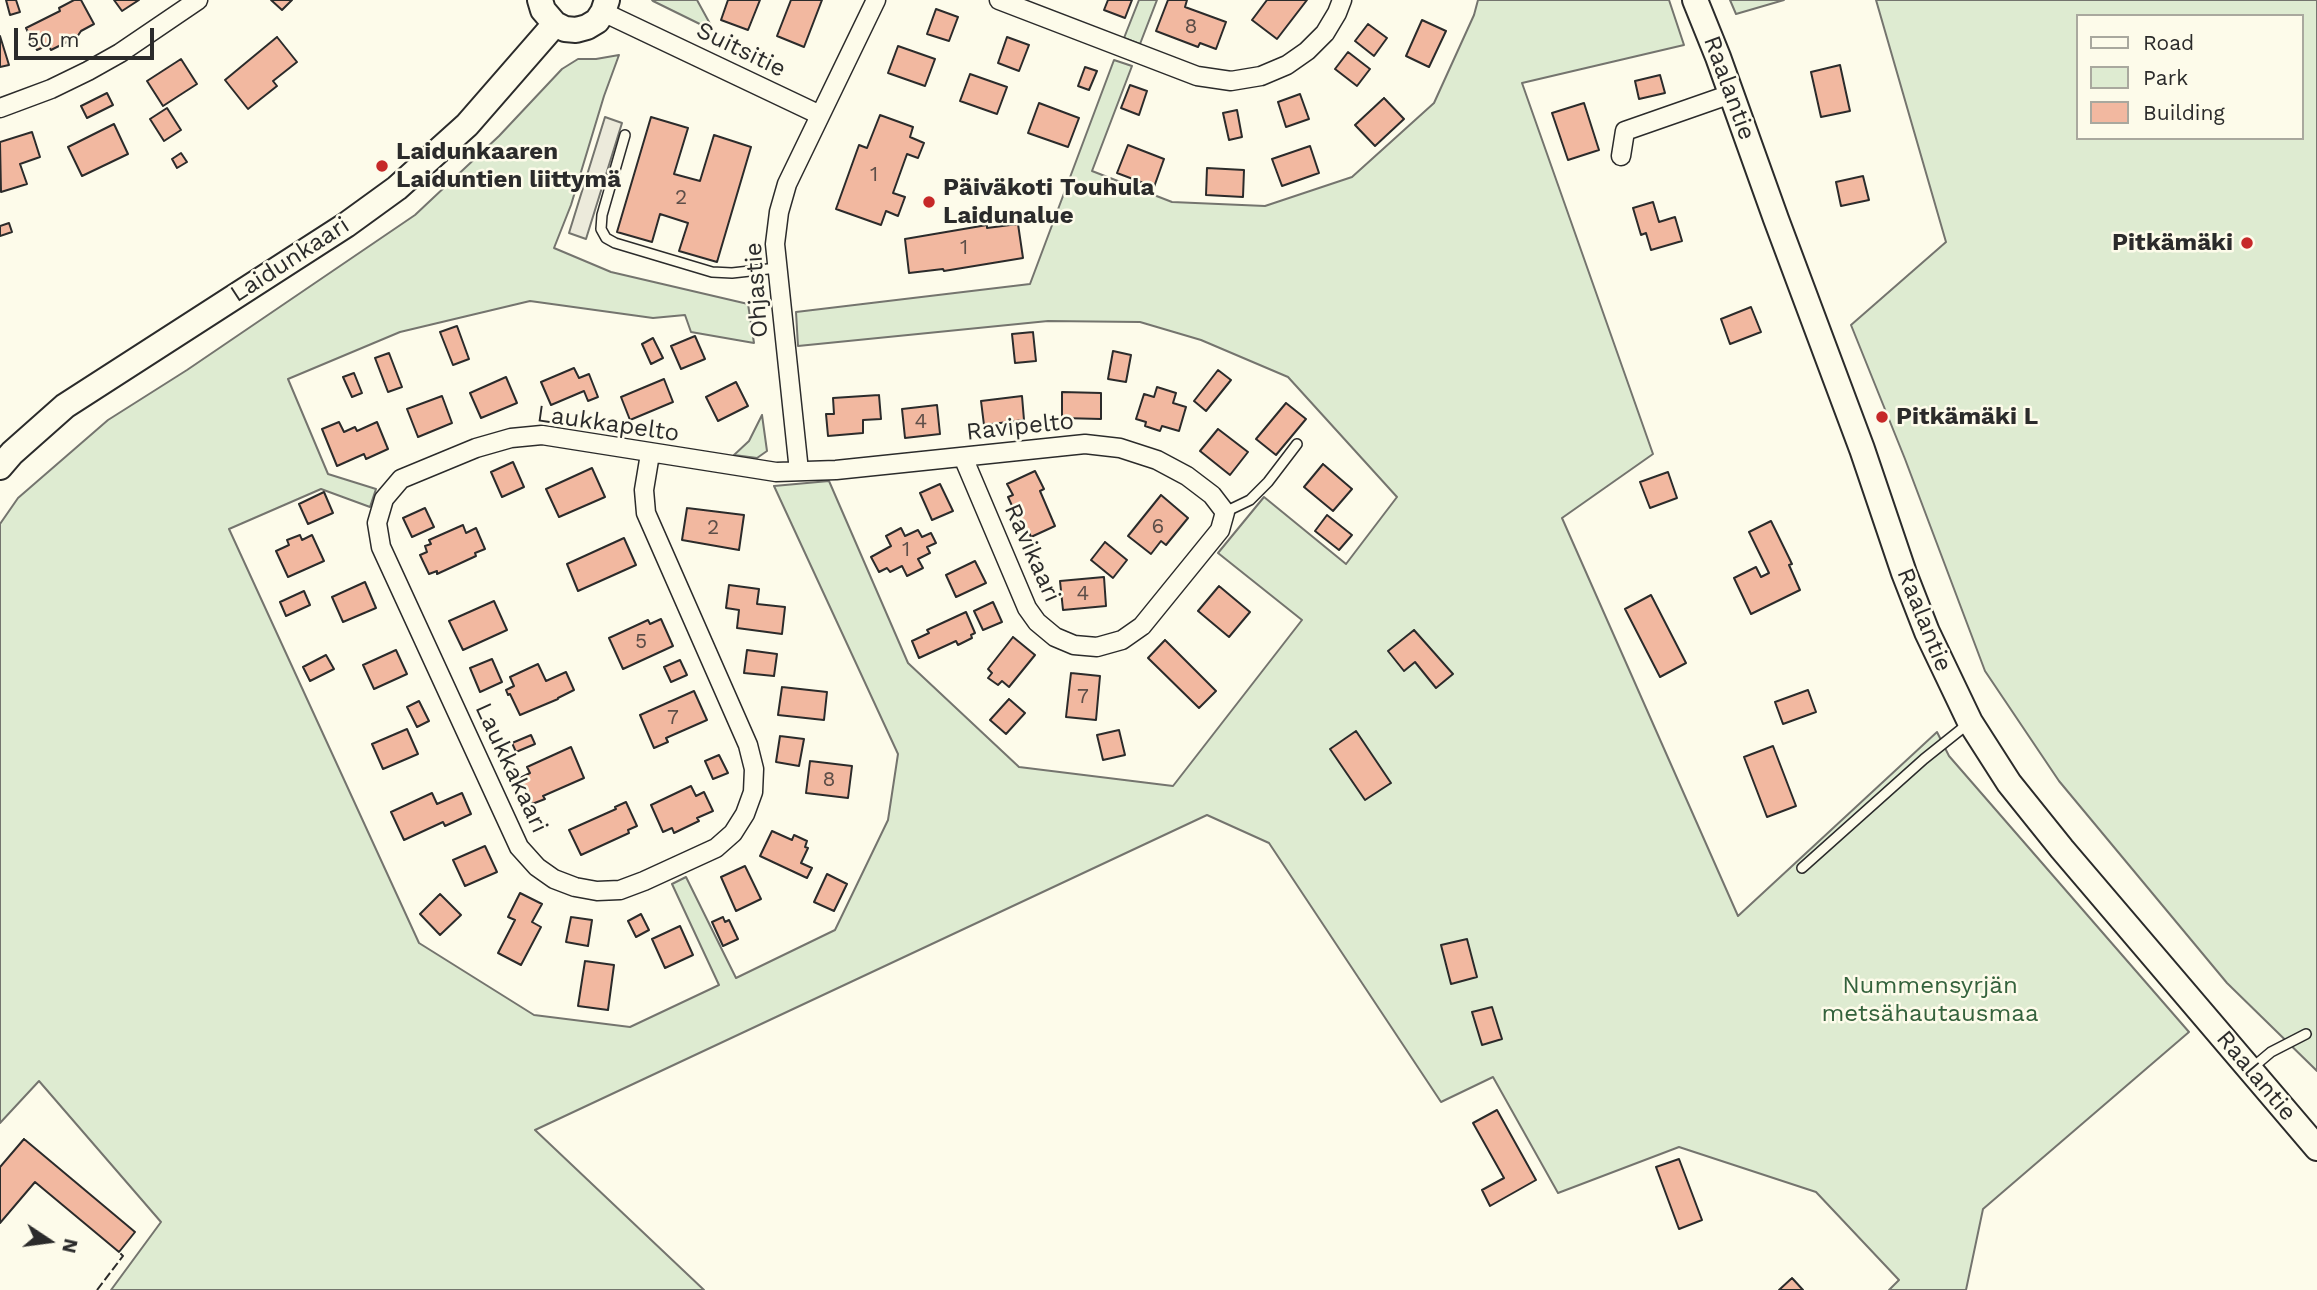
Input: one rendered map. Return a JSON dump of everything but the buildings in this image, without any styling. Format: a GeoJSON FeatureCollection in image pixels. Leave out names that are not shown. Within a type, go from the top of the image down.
{"type":"FeatureCollection","features":[{"type":"Feature","properties":{"kind":"street"},"geometry":{"type":"LineString","coordinates":[[0,108],[51,89],[88,71],[120,53],[198,0]]}},
{"type":"Feature","properties":{"kind":"street"},"geometry":{"type":"LineString","coordinates":[[540,0],[548,18],[565,29],[587,27],[597,21],[605,6]]}},
{"type":"Feature","properties":{"kind":"street","name":"Ohjastie"},"geometry":{"type":"LineString","coordinates":[[799,471],[775,244],[779,212],[787,184],[876,0]]}},
{"type":"Feature","properties":{"kind":"street"},"geometry":{"type":"LineString","coordinates":[[999,0],[1197,76],[1231,81],[1261,76],[1287,65],[1307,51],[1325,33],[1342,0]]}},
{"type":"Feature","properties":{"kind":"street","name":"Raalantie"},"geometry":{"type":"LineString","coordinates":[[1695,0],[1862,449],[1913,597],[1970,722],[2009,783],[2047,831],[2317,1148]]}},
{"type":"Feature","properties":{"kind":"street","name":"Suitsitie"},"geometry":{"type":"LineString","coordinates":[[605,6],[820,115]]}},
{"type":"Feature","properties":{"kind":"street","name":"Laidunkaari"},"geometry":{"type":"LineString","coordinates":[[0,467],[65,405],[346,225],[397,188],[467,125],[555,24]]}},
{"type":"Feature","properties":{"kind":"street"},"geometry":{"type":"LineString","coordinates":[[1621,156],[1625,131],[1731,94]]}},
{"type":"Feature","properties":{"kind":"street","name":"Laukkapelto"},"geometry":{"type":"LineString","coordinates":[[384,499],[401,479],[476,448],[511,438],[542,435],[758,470],[799,471]]}},
{"type":"Feature","properties":{"kind":"street","name":"Ravipelto"},"geometry":{"type":"LineString","coordinates":[[799,471],[1085,444],[1120,448],[1157,460],[1188,476],[1212,495],[1225,512]]}},
{"type":"Feature","properties":{"kind":"street","name":"Laukkakaari"},"geometry":{"type":"LineString","coordinates":[[384,499],[377,523],[381,547],[519,848],[537,867],[554,879],[597,891],[620,890],[716,848],[733,832],[745,814],[753,792],[754,769],[748,745],[646,513],[644,489],[650,454]]}},
{"type":"Feature","properties":{"kind":"street","name":"Ravikaari"},"geometry":{"type":"LineString","coordinates":[[963,457],[1027,608],[1037,622],[1055,637],[1074,645],[1097,647],[1113,643],[1122,640],[1142,625],[1220,530],[1225,512]]}},
{"type":"Feature","properties":{"kind":"lane"},"geometry":{"type":"LineString","coordinates":[[625,135],[602,215],[601,229],[606,238],[614,243],[712,272],[732,273],[777,268]]}},
{"type":"Feature","properties":{"kind":"lane"},"geometry":{"type":"LineString","coordinates":[[1225,512],[1250,500],[1268,482],[1297,444]]}},
{"type":"Feature","properties":{"kind":"lane"},"geometry":{"type":"LineString","coordinates":[[1802,868],[1924,759],[1970,722]]}},
{"type":"Feature","properties":{"kind":"lane"},"geometry":{"type":"LineString","coordinates":[[2250,1069],[2271,1052],[2306,1034]]}},
{"type":"Feature","properties":{"kind":"green space"},"geometry":{"type":"Polygon","coordinates":[[[697,0],[714,31],[653,1],[697,0]]]}},
{"type":"Feature","properties":{"kind":"green space"},"geometry":{"type":"Polygon","coordinates":[[[1139,0],[1157,0],[1140,44],[1124,38],[1139,0]]]}},
{"type":"Feature","properties":{"kind":"green space","name":"Nummensyrjän metsähautausmaa"},"geometry":{"type":"Polygon","coordinates":[[[1478,0],[1669,0],[1684,45],[1522,83],[1653,454],[1562,518],[1738,916],[1937,732],[1949,756],[2189,1032],[1983,1209],[1966,1290],[1889,1290],[1899,1280],[1816,1192],[1679,1147],[1558,1193],[1493,1077],[1441,1102],[1269,843],[1207,815],[535,1130],[704,1290],[111,1290],[161,1222],[39,1081],[0,1123],[0,524],[18,498],[108,420],[187,370],[415,215],[499,136],[562,69],[578,59],[619,55],[571,205],[554,248],[611,272],[748,304],[754,343],[691,332],[685,315],[653,318],[530,301],[400,332],[288,379],[328,474],[376,489],[370,507],[321,489],[229,529],[419,943],[534,1015],[630,1027],[719,985],[672,884],[686,877],[736,978],[835,930],[888,820],[898,754],[774,486],[829,481],[908,663],[1019,767],[1173,786],[1302,620],[1218,553],[1264,497],[1346,564],[1397,497],[1288,377],[1201,340],[1140,322],[1048,321],[798,346],[796,312],[1030,284],[1114,60],[1132,66],[1092,171],[1172,202],[1265,206],[1352,177],[1434,103],[1474,15],[1478,0]]]}},
{"type":"Feature","properties":{"kind":"green space"},"geometry":{"type":"Polygon","coordinates":[[[1730,0],[1784,0],[1736,14],[1730,0]]]}},
{"type":"Feature","properties":{"kind":"green space"},"geometry":{"type":"Polygon","coordinates":[[[1876,0],[2317,0],[2317,1071],[2227,983],[2059,781],[1985,671],[1851,325],[1946,242],[1876,0]]]}},
{"type":"Feature","properties":{"kind":"green space"},"geometry":{"type":"Polygon","coordinates":[[[762,415],[767,451],[757,458],[734,455],[749,441],[762,415]]]}},
{"type":"Feature","properties":{"kind":"shaded area"},"geometry":{"type":"Polygon","coordinates":[[[605,117],[622,123],[586,239],[569,233],[605,117]]]}},
{"type":"Feature","properties":{"kind":"fence"},"geometry":{"type":"LineString","coordinates":[[97,1290],[123,1256],[119,1252]]}},
{"type":"Feature","properties":{"kind":"place","name":"Laidunkaaren Laiduntien liittymä"},"geometry":{"type":"Point","coordinates":[382,166]}},
{"type":"Feature","properties":{"kind":"place","name":"Päiväkoti Touhula Laidunalue"},"geometry":{"type":"Point","coordinates":[929,202]}},
{"type":"Feature","properties":{"kind":"place","name":"Pitkämäki"},"geometry":{"type":"Point","coordinates":[2247,243]}},
{"type":"Feature","properties":{"kind":"place","name":"Pitkämäki L"},"geometry":{"type":"Point","coordinates":[1882,417]}}]}
